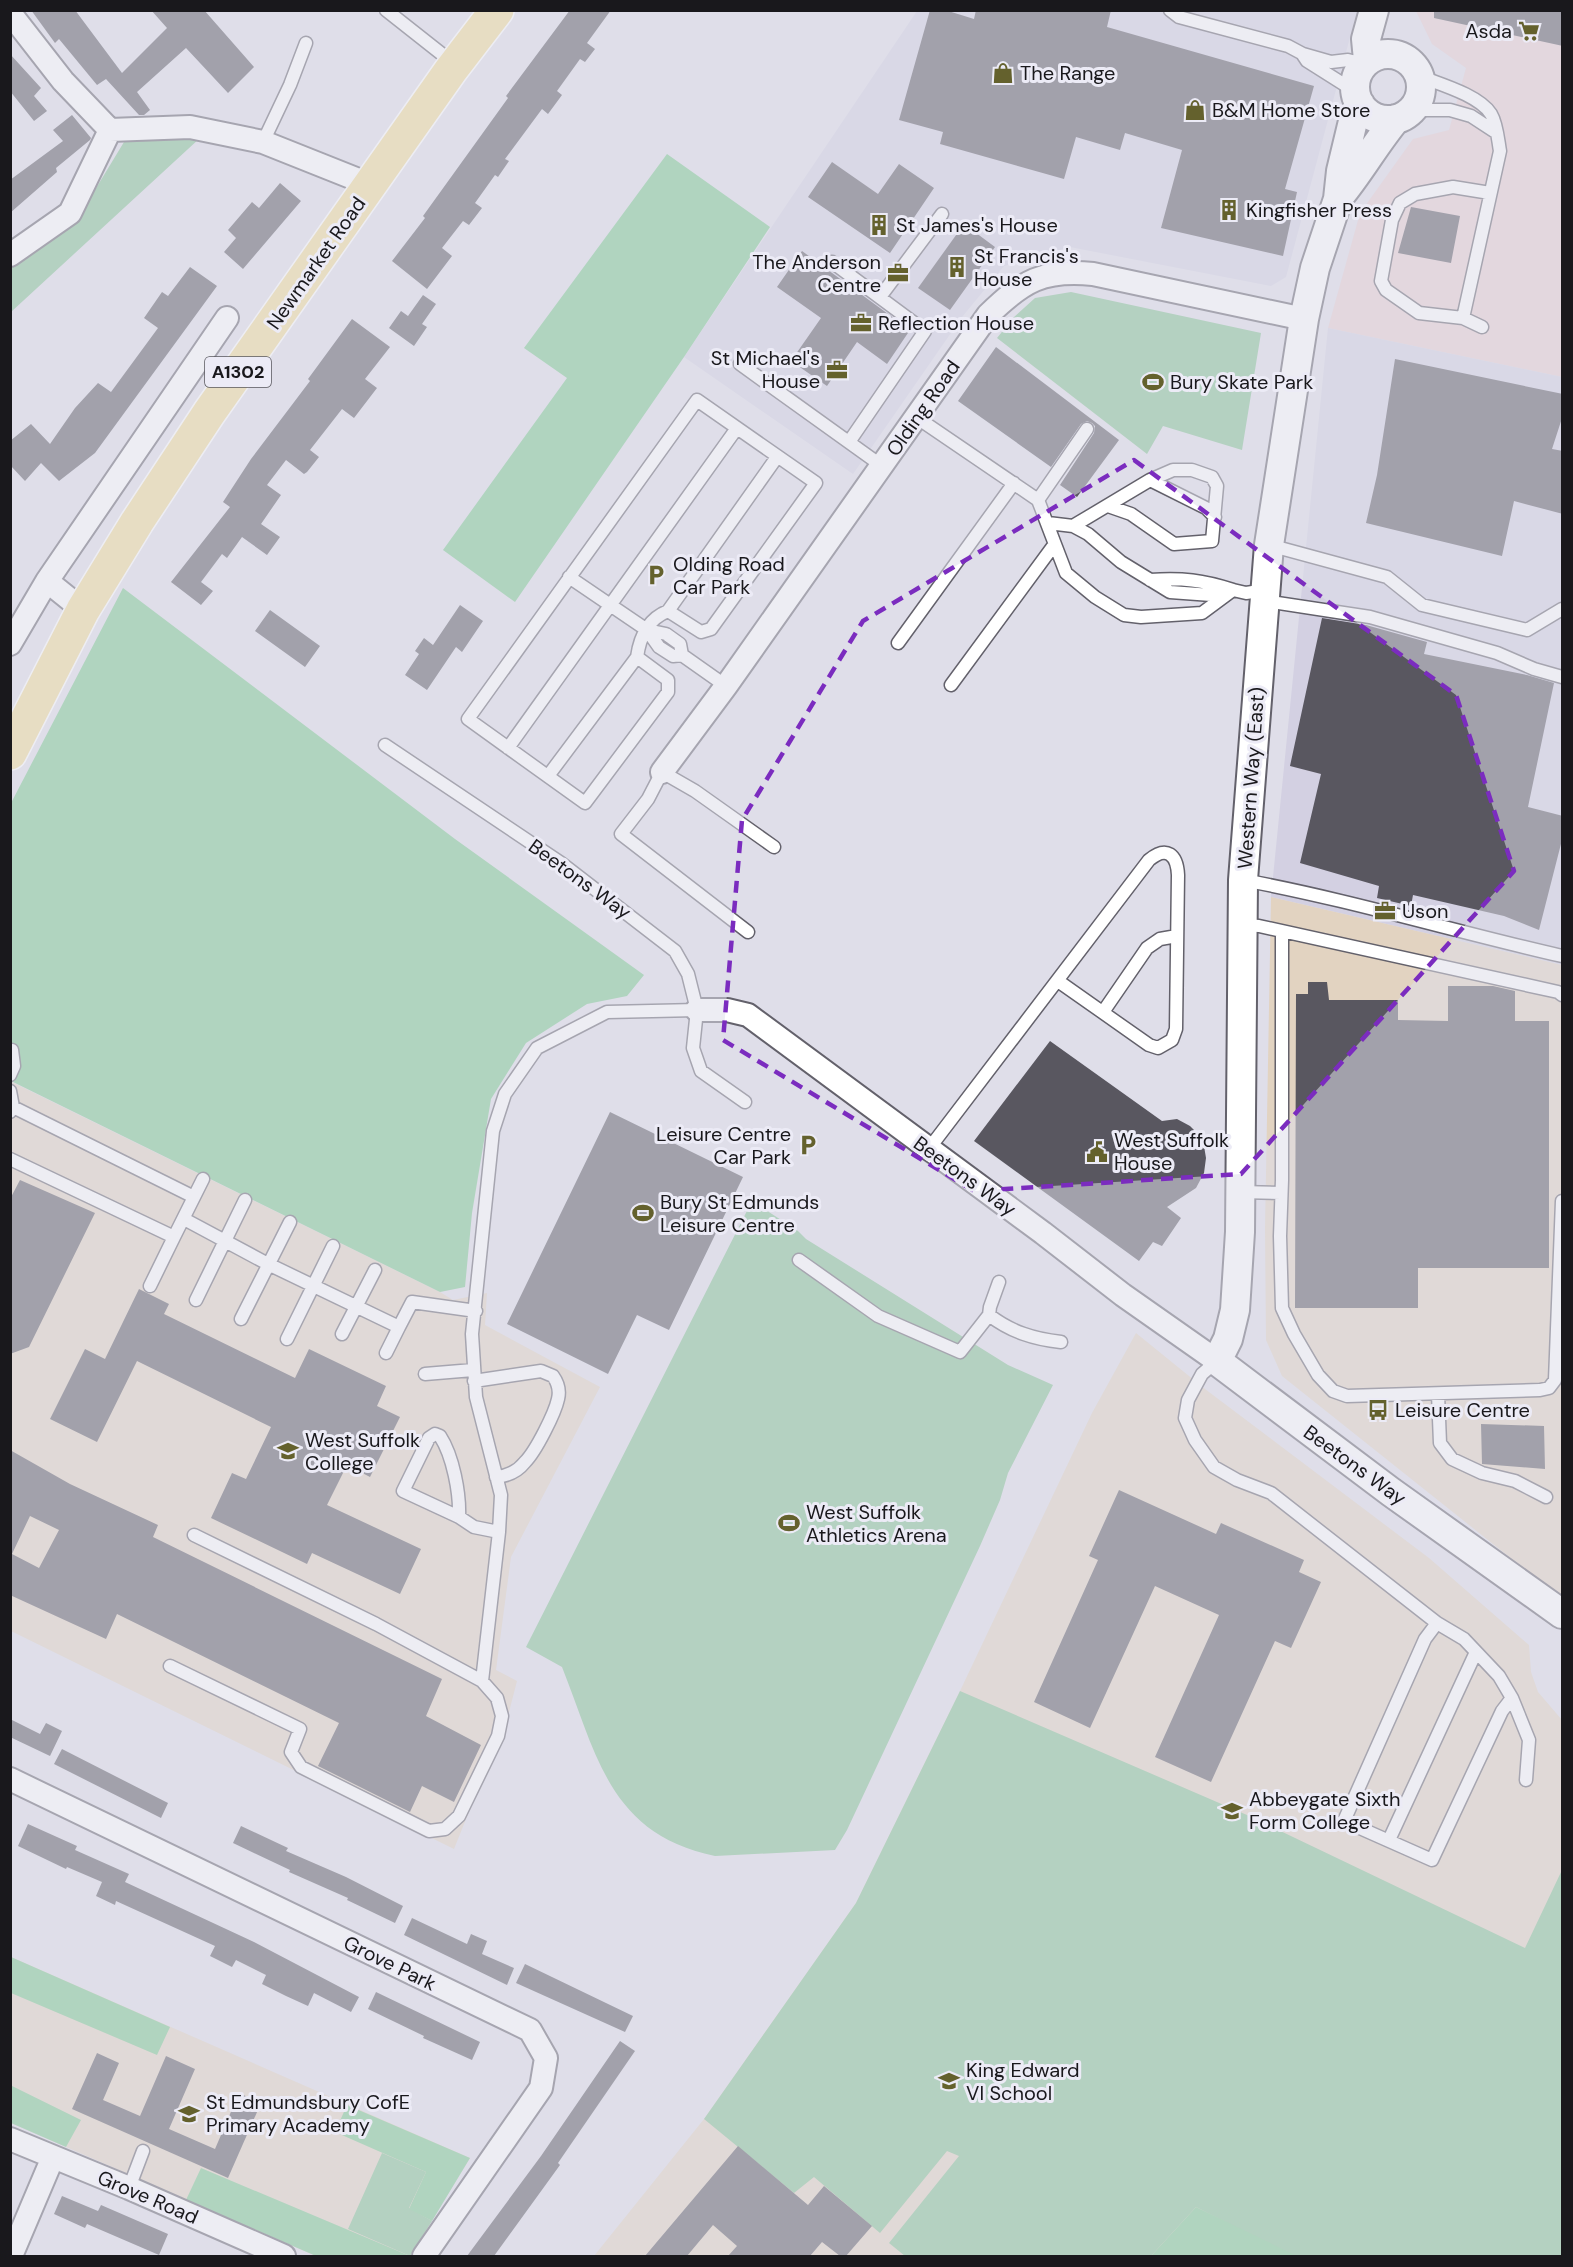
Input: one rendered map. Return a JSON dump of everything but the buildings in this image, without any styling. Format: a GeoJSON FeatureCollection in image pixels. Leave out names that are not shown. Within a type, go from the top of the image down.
{"type":"FeatureCollection","features":[{"type":"Feature","properties":{"kind":"main road","name":"Newmarket Road"},"geometry":{"type":"LineString","coordinates":[[10,753],[83,610],[137,522],[209,413],[451,70],[497,10]]}},
{"type":"Feature","properties":{"kind":"street"},"geometry":{"type":"LineString","coordinates":[[1374,10],[1366,39],[1376,59]]}},
{"type":"Feature","properties":{"kind":"street"},"geometry":{"type":"LineString","coordinates":[[1376,59],[1388,10]]}},
{"type":"Feature","properties":{"kind":"street"},"geometry":{"type":"LineString","coordinates":[[13,22],[63,81],[110,130],[190,127],[263,142],[371,185]]}},
{"type":"Feature","properties":{"kind":"street"},"geometry":{"type":"LineString","coordinates":[[1405,58],[1414,66],[1421,88],[1418,99],[1404,114],[1385,120],[1375,117],[1366,111],[1358,98],[1358,72],[1376,59],[1405,58]]}},
{"type":"Feature","properties":{"kind":"street","name":"Western Way (East)"},"geometry":{"type":"LineString","coordinates":[[1217,1361],[1228,1339],[1235,1310],[1240,1192],[1243,880],[1269,545],[1304,319],[1315,268],[1338,199],[1341,171],[1358,98]]}},
{"type":"Feature","properties":{"kind":"street","name":"Western Way (East)"},"geometry":{"type":"LineString","coordinates":[[1338,199],[1355,178],[1383,134],[1404,114]]}},
{"type":"Feature","properties":{"kind":"street"},"geometry":{"type":"LineString","coordinates":[[10,255],[70,213],[110,130]]}},
{"type":"Feature","properties":{"kind":"street","name":"Olding Road"},"geometry":{"type":"LineString","coordinates":[[662,772],[726,686],[988,315],[1014,290],[1043,277],[1067,272],[1093,274],[1304,319]]}},
{"type":"Feature","properties":{"kind":"street"},"geometry":{"type":"LineString","coordinates":[[10,644],[47,581],[227,318]]}},
{"type":"Feature","properties":{"kind":"street"},"geometry":{"type":"LineString","coordinates":[[47,581],[83,610]]}},
{"type":"Feature","properties":{"kind":"street","name":"Beetons Way"},"geometry":{"type":"LineString","coordinates":[[697,1010],[727,1010],[748,1015],[1391,1492],[1563,1614]]}},
{"type":"Feature","properties":{"kind":"street","name":"Grove Park"},"geometry":{"type":"LineString","coordinates":[[10,1779],[530,2030],[546,2058],[540,2088],[424,2256]]}},
{"type":"Feature","properties":{"kind":"street","name":"Grove Road"},"geometry":{"type":"LineString","coordinates":[[10,2139],[284,2256]]}},
{"type":"Feature","properties":{"kind":"street"},"geometry":{"type":"LineString","coordinates":[[10,2256],[53,2157]]}},
{"type":"Feature","properties":{"kind":"lane"},"geometry":{"type":"LineString","coordinates":[[386,10],[442,55],[451,70]]}},
{"type":"Feature","properties":{"kind":"lane"},"geometry":{"type":"LineString","coordinates":[[1170,10],[1179,17],[1288,46],[1303,54],[1331,62],[1376,59]]}},
{"type":"Feature","properties":{"kind":"lane"},"geometry":{"type":"LineString","coordinates":[[263,142],[290,85],[306,43]]}},
{"type":"Feature","properties":{"kind":"lane"},"geometry":{"type":"LineString","coordinates":[[1303,54],[1307,61],[1358,98]]}},
{"type":"Feature","properties":{"kind":"lane"},"geometry":{"type":"LineString","coordinates":[[1419,76],[1475,99],[1491,114],[1497,133],[1500,151],[1462,318]]}},
{"type":"Feature","properties":{"kind":"lane"},"geometry":{"type":"LineString","coordinates":[[1404,114],[1450,110],[1471,116],[1497,133]]}},
{"type":"Feature","properties":{"kind":"lane"},"geometry":{"type":"LineString","coordinates":[[1482,327],[1462,318],[1419,313],[1386,290],[1381,281],[1392,220],[1400,202],[1415,194],[1453,187],[1491,193]]}},
{"type":"Feature","properties":{"kind":"lane"},"geometry":{"type":"LineString","coordinates":[[880,297],[942,214]]}},
{"type":"Feature","properties":{"kind":"lane"},"geometry":{"type":"LineString","coordinates":[[832,262],[925,331],[849,442]]}},
{"type":"Feature","properties":{"kind":"lane"},"geometry":{"type":"LineString","coordinates":[[740,364],[882,466]]}},
{"type":"Feature","properties":{"kind":"lane"},"geometry":{"type":"LineString","coordinates":[[637,657],[668,680],[668,692],[585,803],[468,719],[697,400],[816,483],[711,629],[701,632],[668,611]]}},
{"type":"Feature","properties":{"kind":"lane"},"geometry":{"type":"LineString","coordinates":[[916,417],[1038,500],[1066,573],[1095,597],[1124,615],[1141,617],[1202,613],[1229,593]]}},
{"type":"Feature","properties":{"kind":"lane"},"geometry":{"type":"LineString","coordinates":[[508,748],[736,428]]}},
{"type":"Feature","properties":{"kind":"lane"},"geometry":{"type":"LineString","coordinates":[[1038,500],[1087,429]]}},
{"type":"Feature","properties":{"kind":"lane"},"geometry":{"type":"LineString","coordinates":[[548,776],[637,657],[639,639],[655,616],[668,611],[777,457]]}},
{"type":"Feature","properties":{"kind":"lane"},"geometry":{"type":"LineString","coordinates":[[1073,526],[1150,480],[1173,470],[1192,470],[1212,477],[1217,486],[1212,541],[1174,544],[1131,514],[1107,506]]}},
{"type":"Feature","properties":{"kind":"lane"},"geometry":{"type":"LineString","coordinates":[[1150,480],[1206,508],[1215,517]]}},
{"type":"Feature","properties":{"kind":"lane"},"geometry":{"type":"LineString","coordinates":[[898,643],[1014,483]]}},
{"type":"Feature","properties":{"kind":"lane"},"geometry":{"type":"LineString","coordinates":[[1048,523],[1073,526],[1088,534],[1121,562],[1148,580],[1178,578],[1205,581],[1229,593],[1265,596],[1370,617],[1497,653],[1534,669],[1563,677]]}},
{"type":"Feature","properties":{"kind":"lane"},"geometry":{"type":"LineString","coordinates":[[951,685],[1054,545]]}},
{"type":"Feature","properties":{"kind":"lane"},"geometry":{"type":"LineString","coordinates":[[1269,545],[1387,577],[1422,605],[1527,630],[1563,609]]}},
{"type":"Feature","properties":{"kind":"lane"},"geometry":{"type":"LineString","coordinates":[[569,577],[647,630],[659,647],[673,656],[682,655],[726,686]]}},
{"type":"Feature","properties":{"kind":"lane","name":"Beetons Way"},"geometry":{"type":"LineString","coordinates":[[385,745],[561,863],[659,937],[675,951],[688,974],[697,1010]]}},
{"type":"Feature","properties":{"kind":"lane"},"geometry":{"type":"LineString","coordinates":[[748,932],[621,834],[648,799],[662,772],[695,791],[774,847]]}},
{"type":"Feature","properties":{"kind":"lane"},"geometry":{"type":"LineString","coordinates":[[928,1150],[1149,860],[1157,853],[1172,855],[1177,864],[1177,936],[1176,1029],[1172,1040],[1158,1048],[1149,1045],[1058,981]]}},
{"type":"Feature","properties":{"kind":"lane"},"geometry":{"type":"LineString","coordinates":[[1243,880],[1378,909],[1464,933],[1563,956]]}},
{"type":"Feature","properties":{"kind":"lane"},"geometry":{"type":"LineString","coordinates":[[1241,925],[1282,932],[1558,992],[1563,995]]}},
{"type":"Feature","properties":{"kind":"lane"},"geometry":{"type":"LineString","coordinates":[[1282,932],[1280,1236],[1282,1308],[1318,1375],[1333,1391],[1347,1396],[1549,1388],[1554,1380],[1563,1201]]}},
{"type":"Feature","properties":{"kind":"lane"},"geometry":{"type":"LineString","coordinates":[[1103,1012],[1147,948],[1160,939],[1177,936]]}},
{"type":"Feature","properties":{"kind":"lane"},"geometry":{"type":"LineString","coordinates":[[483,1681],[501,1495],[483,1431],[474,1376],[472,1334],[493,1131],[505,1094],[537,1048],[607,1012],[697,1010],[693,1048],[701,1071],[745,1102]]}},
{"type":"Feature","properties":{"kind":"lane"},"geometry":{"type":"LineString","coordinates":[[10,1075],[14,1066],[12,1050]]}},
{"type":"Feature","properties":{"kind":"lane"},"geometry":{"type":"LineString","coordinates":[[10,1090],[12,1109],[194,1197]]}},
{"type":"Feature","properties":{"kind":"lane"},"geometry":{"type":"LineString","coordinates":[[10,1159],[174,1237]]}},
{"type":"Feature","properties":{"kind":"lane"},"geometry":{"type":"LineString","coordinates":[[150,1286],[203,1179]]}},
{"type":"Feature","properties":{"kind":"lane"},"geometry":{"type":"LineString","coordinates":[[1240,1192],[1281,1193]]}},
{"type":"Feature","properties":{"kind":"lane"},"geometry":{"type":"LineString","coordinates":[[196,1300],[245,1200]]}},
{"type":"Feature","properties":{"kind":"lane"},"geometry":{"type":"LineString","coordinates":[[184,1219],[268,1264],[399,1327]]}},
{"type":"Feature","properties":{"kind":"lane"},"geometry":{"type":"LineString","coordinates":[[241,1319],[290,1222]]}},
{"type":"Feature","properties":{"kind":"lane"},"geometry":{"type":"LineString","coordinates":[[287,1339],[333,1246]]}},
{"type":"Feature","properties":{"kind":"lane"},"geometry":{"type":"LineString","coordinates":[[799,1260],[878,1316],[960,1352],[989,1315],[999,1282]]}},
{"type":"Feature","properties":{"kind":"lane"},"geometry":{"type":"LineString","coordinates":[[342,1334],[375,1270]]}},
{"type":"Feature","properties":{"kind":"lane"},"geometry":{"type":"LineString","coordinates":[[386,1353],[412,1302],[476,1311]]}},
{"type":"Feature","properties":{"kind":"lane"},"geometry":{"type":"LineString","coordinates":[[989,1315],[1002,1325],[1034,1338],[1061,1342]]}},
{"type":"Feature","properties":{"kind":"lane"},"geometry":{"type":"LineString","coordinates":[[1217,1361],[1202,1374],[1188,1401],[1185,1418],[1195,1440],[1214,1467],[1238,1480],[1271,1493],[1437,1623],[1464,1640],[1476,1652],[1498,1676],[1512,1698],[1529,1740],[1526,1780]]}},
{"type":"Feature","properties":{"kind":"lane"},"geometry":{"type":"LineString","coordinates":[[425,1374],[474,1376],[541,1371],[548,1372],[557,1381],[558,1399],[534,1451],[524,1464],[506,1476],[496,1478]]}},
{"type":"Feature","properties":{"kind":"lane"},"geometry":{"type":"LineString","coordinates":[[1438,1394],[1440,1443],[1452,1459],[1482,1473],[1515,1481],[1546,1497]]}},
{"type":"Feature","properties":{"kind":"lane"},"geometry":{"type":"LineString","coordinates":[[459,1517],[458,1492],[446,1450],[440,1436],[435,1434],[429,1438],[404,1491],[459,1517],[474,1527],[499,1532]]}},
{"type":"Feature","properties":{"kind":"lane"},"geometry":{"type":"LineString","coordinates":[[170,1666],[300,1729],[291,1752],[301,1767],[429,1831],[445,1829],[459,1816],[498,1736],[502,1716],[497,1698],[483,1681],[376,1624],[194,1535]]}},
{"type":"Feature","properties":{"kind":"lane"},"geometry":{"type":"LineString","coordinates":[[1437,1623],[1425,1639],[1344,1821],[1432,1860],[1502,1711],[1512,1698]]}},
{"type":"Feature","properties":{"kind":"lane"},"geometry":{"type":"LineString","coordinates":[[1389,1840],[1476,1652]]}},
{"type":"Feature","properties":{"kind":"lane"},"geometry":{"type":"LineString","coordinates":[[129,2188],[143,2151]]}},
{"type":"Feature","properties":{"kind":"highlighted area"},"geometry":{"type":"Polygon","coordinates":[[[1134,460],[1456,695],[1514,871],[1241,1174],[974,1191],[723,1040],[742,820],[863,621],[1134,460]]]}},
{"type":"Feature","properties":{"kind":"shaded area"},"geometry":{"type":"Polygon","coordinates":[[[917,11],[1357,11],[1286,277],[1271,286],[1070,247],[1004,266],[962,317],[853,474],[684,357],[917,11]]]}},
{"type":"Feature","properties":{"kind":"shaded area"},"geometry":{"type":"Polygon","coordinates":[[[1416,11],[1562,11],[1562,377],[1328,328],[1360,213],[1413,139],[1449,130],[1466,68],[1432,44],[1416,11]]]}},
{"type":"Feature","properties":{"kind":"shaded area"},"geometry":{"type":"Polygon","coordinates":[[[1328,328],[1562,377],[1562,965],[1271,897],[1328,328]]]}},
{"type":"Feature","properties":{"kind":"shaded area"},"geometry":{"type":"Polygon","coordinates":[[[1271,897],[1562,965],[1562,1599],[1282,1376],[1266,1340],[1265,1229],[1271,897]]]}},
{"type":"Feature","properties":{"kind":"shaded area","name":"West Suffolk College"},"geometry":{"type":"Polygon","coordinates":[[[10,1081],[453,1300],[487,1293],[485,1325],[600,1387],[511,1557],[496,1670],[517,1681],[509,1712],[454,1849],[11,1631],[10,1081]]]}},
{"type":"Feature","properties":{"kind":"shaded area","name":"Abbeygate Sixth Form College"},"geometry":{"type":"Polygon","coordinates":[[[1136,1333],[1205,1389],[1429,1558],[1529,1645],[1531,1672],[1538,1692],[1562,1720],[1562,2256],[594,2256],[704,2119],[856,1903],[1092,1413],[1136,1333]]]}},
{"type":"Feature","properties":{"kind":"shaded area","name":"St Edmundsbury CofE Primary Academy"},"geometry":{"type":"Polygon","coordinates":[[[11,1957],[470,2158],[410,2256],[316,2256],[11,2123],[11,1957]]]}},
{"type":"Feature","properties":{"kind":"green space"},"geometry":{"type":"Polygon","coordinates":[[[200,138],[11,312],[11,263],[81,213],[124,142],[200,138]]]}},
{"type":"Feature","properties":{"kind":"green space"},"geometry":{"type":"Polygon","coordinates":[[[667,154],[770,227],[684,357],[515,602],[443,550],[567,378],[524,348],[667,154]]]}},
{"type":"Feature","properties":{"kind":"green space","name":"Bury Skate Park"},"geometry":{"type":"Polygon","coordinates":[[[1071,292],[1261,333],[1242,450],[1163,426],[1147,454],[997,338],[1014,317],[1035,298],[1071,292]]]}},
{"type":"Feature","properties":{"kind":"green space"},"geometry":{"type":"Polygon","coordinates":[[[123,588],[455,839],[644,975],[627,996],[587,1004],[526,1043],[491,1099],[472,1213],[465,1287],[440,1292],[11,1081],[10,805],[123,588]]]}},
{"type":"Feature","properties":{"kind":"green space","name":"West Suffolk Athletics Arena"},"geometry":{"type":"Polygon","coordinates":[[[752,1201],[798,1231],[806,1239],[1008,1365],[1053,1385],[1008,1473],[1000,1500],[980,1546],[847,1830],[835,1850],[715,1856],[679,1845],[651,1830],[629,1810],[612,1786],[598,1760],[562,1667],[526,1647],[752,1201]]]}},
{"type":"Feature","properties":{"kind":"green space"},"geometry":{"type":"Polygon","coordinates":[[[960,1691],[1247,1815],[1525,1948],[1562,1870],[1562,2256],[1230,2256],[1245,2232],[1196,2207],[1151,2256],[905,2256],[889,2243],[959,2156],[947,2151],[880,2233],[814,2177],[794,2193],[704,2119],[856,1903],[960,1691]]]}},
{"type":"Feature","properties":{"kind":"green space"},"geometry":{"type":"Polygon","coordinates":[[[11,1957],[170,2027],[157,2055],[11,1993],[11,1957]]]}},
{"type":"Feature","properties":{"kind":"green space"},"geometry":{"type":"Polygon","coordinates":[[[10,2085],[81,2120],[66,2147],[11,2123],[10,2085]]]}},
{"type":"Feature","properties":{"kind":"green space"},"geometry":{"type":"Polygon","coordinates":[[[347,2105],[470,2158],[432,2221],[409,2209],[426,2172],[335,2132],[347,2105]]]}},
{"type":"Feature","properties":{"kind":"green space"},"geometry":{"type":"Polygon","coordinates":[[[382,2153],[426,2172],[409,2208],[432,2221],[410,2256],[348,2229],[382,2153]]]}},
{"type":"Feature","properties":{"kind":"green space"},"geometry":{"type":"Polygon","coordinates":[[[201,2168],[410,2256],[316,2256],[186,2200],[201,2168]]]}},
{"type":"Feature","properties":{"kind":"green space"},"geometry":{"type":"Polygon","coordinates":[[[1196,2207],[1297,2256],[1151,2256],[1196,2207]]]}},
{"type":"Feature","properties":{"kind":"place","name":"Asda"},"geometry":{"type":"Point","coordinates":[1529,31]}},
{"type":"Feature","properties":{"kind":"place","name":"The Range"},"geometry":{"type":"Point","coordinates":[1003,73]}},
{"type":"Feature","properties":{"kind":"place","name":"B&M Home Store"},"geometry":{"type":"Point","coordinates":[1195,110]}},
{"type":"Feature","properties":{"kind":"place","name":"Kingfisher Press"},"geometry":{"type":"Point","coordinates":[1229,210]}},
{"type":"Feature","properties":{"kind":"place","name":"St James's House"},"geometry":{"type":"Point","coordinates":[879,225]}},
{"type":"Feature","properties":{"kind":"place","name":"St Francis's House"},"geometry":{"type":"Point","coordinates":[957,267]}},
{"type":"Feature","properties":{"kind":"place","name":"The Anderson Centre"},"geometry":{"type":"Point","coordinates":[898,273]}},
{"type":"Feature","properties":{"kind":"place","name":"Reflection House"},"geometry":{"type":"Point","coordinates":[861,323]}},
{"type":"Feature","properties":{"kind":"place","name":"St Michael's House"},"geometry":{"type":"Point","coordinates":[837,370]}},
{"type":"Feature","properties":{"kind":"place","name":"Bury Skate Park"},"geometry":{"type":"Point","coordinates":[1153,382]}},
{"type":"Feature","properties":{"kind":"place","name":"Olding Road Car Park"},"geometry":{"type":"Point","coordinates":[656,575]}},
{"type":"Feature","properties":{"kind":"place","name":"Uson"},"geometry":{"type":"Point","coordinates":[1385,911]}},
{"type":"Feature","properties":{"kind":"place","name":"Leisure Centre Car Park"},"geometry":{"type":"Point","coordinates":[808,1145]}},
{"type":"Feature","properties":{"kind":"place","name":"West Suffolk House"},"geometry":{"type":"Point","coordinates":[1097,1152]}},
{"type":"Feature","properties":{"kind":"place","name":"Bury St Edmunds Leisure Centre"},"geometry":{"type":"Point","coordinates":[643,1213]}},
{"type":"Feature","properties":{"kind":"place","name":"Leisure Centre"},"geometry":{"type":"Point","coordinates":[1378,1410]}},
{"type":"Feature","properties":{"kind":"place","name":"West Suffolk College"},"geometry":{"type":"Point","coordinates":[288,1451]}},
{"type":"Feature","properties":{"kind":"place","name":"West Suffolk Athletics Arena"},"geometry":{"type":"Point","coordinates":[789,1523]}},
{"type":"Feature","properties":{"kind":"place","name":"Abbeygate Sixth Form College"},"geometry":{"type":"Point","coordinates":[1232,1811]}},
{"type":"Feature","properties":{"kind":"place","name":"King Edward VI School"},"geometry":{"type":"Point","coordinates":[949,2081]}},
{"type":"Feature","properties":{"kind":"place","name":"St Edmundsbury CofE Primary Academy"},"geometry":{"type":"Point","coordinates":[189,2114]}}]}
